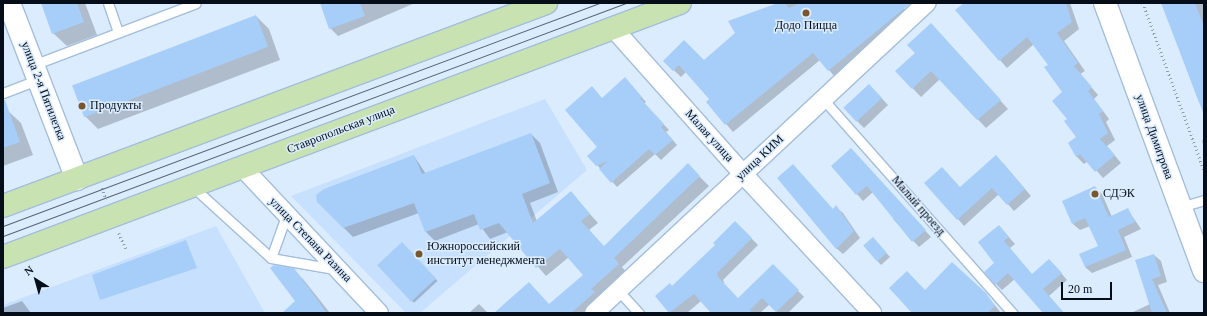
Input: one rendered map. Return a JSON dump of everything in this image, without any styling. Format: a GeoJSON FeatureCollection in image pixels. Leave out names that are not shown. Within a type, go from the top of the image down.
{"type":"FeatureCollection","features":[{"type":"Feature","properties":{"kind":"main road"},"geometry":{"type":"LineString","coordinates":[[3,206],[546,3]]}},
{"type":"Feature","properties":{"kind":"main road","name":"Ставропольская улица"},"geometry":{"type":"LineString","coordinates":[[3,257],[680,3]]}},
{"type":"Feature","properties":{"kind":"street","name":"улица 2-я Пятилетка"},"geometry":{"type":"LineString","coordinates":[[9,3],[36,72],[86,175]]}},
{"type":"Feature","properties":{"kind":"street","name":"улица КИМ"},"geometry":{"type":"LineString","coordinates":[[594,313],[927,3]]}},
{"type":"Feature","properties":{"kind":"street","name":"улица Димитрова"},"geometry":{"type":"LineString","coordinates":[[1105,3],[1204,271]]}},
{"type":"Feature","properties":{"kind":"street","name":"Малая улица"},"geometry":{"type":"LineString","coordinates":[[613,28],[742,174],[872,313]]}},
{"type":"Feature","properties":{"kind":"street","name":"улица Степана Разина"},"geometry":{"type":"LineString","coordinates":[[242,167],[286,216],[379,313]]}},
{"type":"Feature","properties":{"kind":"lane"},"geometry":{"type":"LineString","coordinates":[[108,3],[118,32]]}},
{"type":"Feature","properties":{"kind":"lane"},"geometry":{"type":"LineString","coordinates":[[3,93],[36,72],[118,32],[196,3]]}},
{"type":"Feature","properties":{"kind":"lane","name":"Малый проезд"},"geometry":{"type":"LineString","coordinates":[[824,99],[1012,313]]}},
{"type":"Feature","properties":{"kind":"lane"},"geometry":{"type":"LineString","coordinates":[[192,186],[271,258],[338,269]]}},
{"type":"Feature","properties":{"kind":"lane"},"geometry":{"type":"LineString","coordinates":[[1180,208],[1204,200]]}},
{"type":"Feature","properties":{"kind":"lane"},"geometry":{"type":"LineString","coordinates":[[271,258],[286,216]]}},
{"type":"Feature","properties":{"kind":"lane"},"geometry":{"type":"LineString","coordinates":[[618,290],[639,313]]}},
{"type":"Feature","properties":{"kind":"path"},"geometry":{"type":"LineString","coordinates":[[1143,3],[1204,170]]}},
{"type":"Feature","properties":{"kind":"path"},"geometry":{"type":"LineString","coordinates":[[86,175],[113,216],[126,249]]}},
{"type":"Feature","properties":{"kind":"shaded area","name":"Южнороссийский институт менеджмента"},"geometry":{"type":"Polygon","coordinates":[[[545,99],[587,170],[420,313],[406,313],[291,196],[545,99]]]}},
{"type":"Feature","properties":{"kind":"shaded area"},"geometry":{"type":"Polygon","coordinates":[[[216,226],[265,313],[3,313],[3,305],[216,226]]]}},
{"type":"Feature","properties":{"kind":"building"},"geometry":{"type":"Polygon","coordinates":[[[41,3],[77,3],[84,22],[52,34],[41,3]]]}},
{"type":"Feature","properties":{"kind":"building"},"geometry":{"type":"Polygon","coordinates":[[[320,3],[360,3],[365,16],[329,29],[320,3]]]}},
{"type":"Feature","properties":{"kind":"building"},"geometry":{"type":"Polygon","coordinates":[[[778,3],[785,3],[789,8],[800,3],[911,3],[828,71],[813,53],[725,125],[706,102],[709,99],[679,65],[673,71],[663,61],[684,40],[704,60],[735,33],[728,21],[778,3]]]}},
{"type":"Feature","properties":{"kind":"building"},"geometry":{"type":"Polygon","coordinates":[[[964,3],[1066,3],[1072,22],[1057,33],[1078,63],[1074,66],[1092,87],[1088,91],[1103,111],[1099,114],[1108,133],[1100,139],[1115,155],[1095,172],[1080,154],[1076,157],[1068,143],[1076,137],[1064,121],[1067,119],[1052,101],[1062,92],[1044,67],[1048,65],[1027,37],[999,61],[955,10],[964,3]]]}},
{"type":"Feature","properties":{"kind":"building"},"geometry":{"type":"Polygon","coordinates":[[[1161,3],[1195,3],[1204,26],[1204,115],[1161,3]]]}},
{"type":"Feature","properties":{"kind":"building"},"geometry":{"type":"Polygon","coordinates":[[[256,15],[268,47],[84,117],[72,86],[256,15]]]}},
{"type":"Feature","properties":{"kind":"building"},"geometry":{"type":"Polygon","coordinates":[[[931,23],[1001,100],[977,120],[931,71],[912,89],[895,71],[915,53],[907,45],[931,23]]]}},
{"type":"Feature","properties":{"kind":"building"},"geometry":{"type":"Polygon","coordinates":[[[625,77],[642,97],[640,98],[664,124],[661,127],[673,140],[655,155],[649,149],[611,183],[599,169],[608,161],[596,166],[587,156],[597,147],[565,110],[592,86],[602,98],[625,77]]]}},
{"type":"Feature","properties":{"kind":"building"},"geometry":{"type":"Polygon","coordinates":[[[869,84],[882,98],[856,122],[843,108],[869,84]]]}},
{"type":"Feature","properties":{"kind":"building"},"geometry":{"type":"Polygon","coordinates":[[[5,100],[20,142],[3,148],[3,101],[5,100]]]}},
{"type":"Feature","properties":{"kind":"building"},"geometry":{"type":"Polygon","coordinates":[[[531,133],[550,183],[522,194],[533,223],[571,191],[590,214],[581,221],[604,246],[688,163],[700,176],[614,258],[619,264],[591,289],[595,292],[571,313],[494,313],[529,282],[549,304],[583,275],[560,249],[536,268],[499,223],[480,230],[474,214],[425,232],[414,203],[343,228],[317,202],[316,195],[324,189],[414,155],[422,174],[531,133]]]}},
{"type":"Feature","properties":{"kind":"building"},"geometry":{"type":"Polygon","coordinates":[[[851,148],[926,230],[912,242],[867,186],[856,195],[831,166],[851,148]]]}},
{"type":"Feature","properties":{"kind":"building"},"geometry":{"type":"Polygon","coordinates":[[[996,155],[1025,189],[1007,205],[992,188],[957,220],[924,183],[942,167],[960,187],[996,155]]]}},
{"type":"Feature","properties":{"kind":"building"},"geometry":{"type":"Polygon","coordinates":[[[793,164],[833,209],[836,205],[854,231],[836,249],[777,178],[793,164]]]}},
{"type":"Feature","properties":{"kind":"building"},"geometry":{"type":"Polygon","coordinates":[[[1095,186],[1109,217],[1128,208],[1135,222],[1118,230],[1126,250],[1085,267],[1079,254],[1098,246],[1085,218],[1072,224],[1062,201],[1095,186]]]}},
{"type":"Feature","properties":{"kind":"building"},"geometry":{"type":"Polygon","coordinates":[[[735,221],[752,238],[717,273],[718,277],[738,298],[773,264],[799,290],[776,312],[762,298],[750,310],[752,313],[711,313],[694,294],[669,313],[655,296],[670,283],[672,286],[715,245],[713,243],[735,221]]]}},
{"type":"Feature","properties":{"kind":"building"},"geometry":{"type":"Polygon","coordinates":[[[999,225],[1009,237],[1004,241],[1032,274],[1049,259],[1062,273],[1043,289],[1064,313],[1043,313],[1008,273],[995,285],[984,272],[994,263],[978,242],[999,225]]]}},
{"type":"Feature","properties":{"kind":"building"},"geometry":{"type":"Polygon","coordinates":[[[873,237],[887,253],[877,261],[863,246],[873,237]]]}},
{"type":"Feature","properties":{"kind":"building"},"geometry":{"type":"Polygon","coordinates":[[[186,240],[197,268],[100,300],[92,275],[186,240]]]}},
{"type":"Feature","properties":{"kind":"building"},"geometry":{"type":"Polygon","coordinates":[[[402,242],[436,279],[411,302],[377,265],[402,242]]]}},
{"type":"Feature","properties":{"kind":"building"},"geometry":{"type":"Polygon","coordinates":[[[1154,254],[1161,276],[1152,279],[1167,313],[1152,313],[1135,260],[1154,254]]]}},
{"type":"Feature","properties":{"kind":"building"},"geometry":{"type":"Polygon","coordinates":[[[952,262],[986,293],[995,306],[987,313],[912,313],[889,288],[907,271],[925,290],[952,262]]]}},
{"type":"Feature","properties":{"kind":"building"},"geometry":{"type":"Polygon","coordinates":[[[274,265],[294,268],[327,313],[282,313],[295,301],[270,268],[274,265]]]}},
{"type":"Feature","properties":{"kind":"tram line"},"geometry":{"type":"LineString","coordinates":[[3,226],[599,3]]}},
{"type":"Feature","properties":{"kind":"tram line"},"geometry":{"type":"LineString","coordinates":[[3,236],[626,3]]}},
{"type":"Feature","properties":{"kind":"place","name":"Додо Пицца"},"geometry":{"type":"Point","coordinates":[806,13]}},
{"type":"Feature","properties":{"kind":"place","name":"Продукты"},"geometry":{"type":"Point","coordinates":[82,106]}},
{"type":"Feature","properties":{"kind":"place","name":"СДЭК"},"geometry":{"type":"Point","coordinates":[1095,194]}},
{"type":"Feature","properties":{"kind":"place","name":"Южнороссийский институт менеджмента"},"geometry":{"type":"Point","coordinates":[419,254]}}]}
